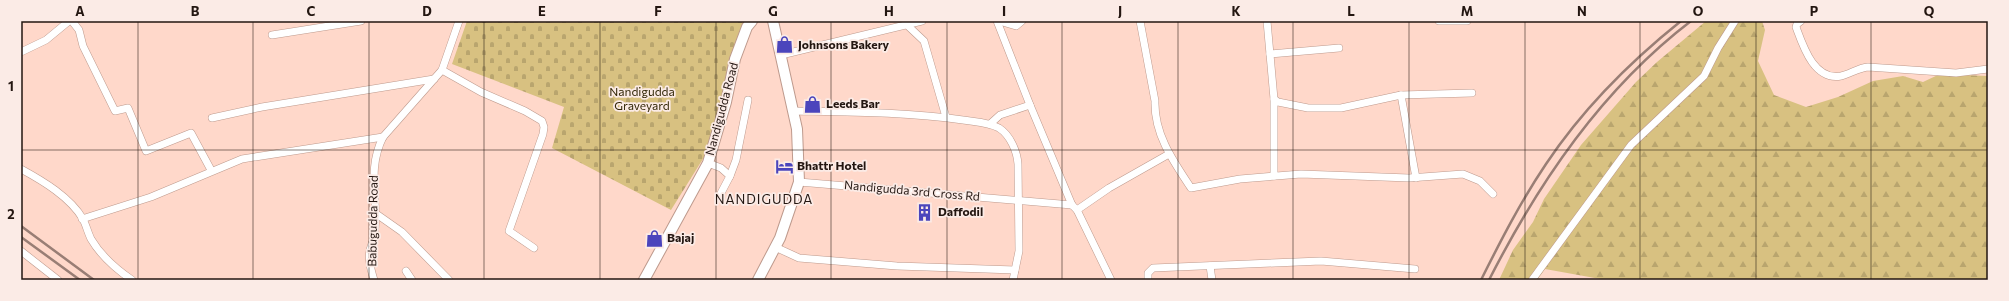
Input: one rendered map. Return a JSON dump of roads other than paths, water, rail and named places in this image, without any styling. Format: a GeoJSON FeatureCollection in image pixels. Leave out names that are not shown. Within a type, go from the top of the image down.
{"type":"FeatureCollection","features":[{"type":"Feature","properties":{"kind":"main road","name":"Nandigudda Road"},"geometry":{"type":"LineString","coordinates":[[644,280],[708,163],[726,102],[735,59],[747,27],[752,21]]}},
{"type":"Feature","properties":{"kind":"main road"},"geometry":{"type":"LineString","coordinates":[[761,279],[775,247],[799,182],[797,129],[773,21]]}},
{"type":"Feature","properties":{"kind":"street"},"geometry":{"type":"LineString","coordinates":[[21,52],[46,40],[70,21],[79,30],[83,46],[115,111],[128,108],[146,151],[192,133],[211,170]]}},
{"type":"Feature","properties":{"kind":"street"},"geometry":{"type":"LineString","coordinates":[[272,36],[361,21]]}},
{"type":"Feature","properties":{"kind":"street","name":"Babugudda Road"},"geometry":{"type":"LineString","coordinates":[[374,280],[370,264],[370,252],[375,230],[374,161],[383,137],[442,70],[459,21]]}},
{"type":"Feature","properties":{"kind":"street"},"geometry":{"type":"LineString","coordinates":[[781,55],[908,26],[922,21]]}},
{"type":"Feature","properties":{"kind":"street"},"geometry":{"type":"LineString","coordinates":[[998,21],[1016,26],[1022,21]]}},
{"type":"Feature","properties":{"kind":"street"},"geometry":{"type":"LineString","coordinates":[[998,21],[1030,105],[1074,208],[1110,280]]}},
{"type":"Feature","properties":{"kind":"street"},"geometry":{"type":"LineString","coordinates":[[1140,21],[1155,101],[1154,114],[1163,142],[1191,188],[1240,179],[1301,174],[1416,178],[1463,174],[1480,181],[1493,194]]}},
{"type":"Feature","properties":{"kind":"street"},"geometry":{"type":"LineString","coordinates":[[1267,21],[1274,99],[1274,176]]}},
{"type":"Feature","properties":{"kind":"street"},"geometry":{"type":"LineString","coordinates":[[1439,21],[1467,21]]}},
{"type":"Feature","properties":{"kind":"street"},"geometry":{"type":"LineString","coordinates":[[1532,280],[1631,145],[1704,76],[1718,48],[1735,21]]}},
{"type":"Feature","properties":{"kind":"street"},"geometry":{"type":"LineString","coordinates":[[1801,21],[1796,27],[1812,61],[1819,71],[1826,75],[1841,76],[1861,68],[1868,67],[1956,73],[1988,69]]}},
{"type":"Feature","properties":{"kind":"street"},"geometry":{"type":"LineString","coordinates":[[908,26],[924,41],[946,117]]}},
{"type":"Feature","properties":{"kind":"street"},"geometry":{"type":"LineString","coordinates":[[1270,54],[1339,48]]}},
{"type":"Feature","properties":{"kind":"street"},"geometry":{"type":"LineString","coordinates":[[442,70],[481,92],[525,111],[542,121],[544,127],[543,134],[509,231],[534,248]]}},
{"type":"Feature","properties":{"kind":"street"},"geometry":{"type":"LineString","coordinates":[[212,118],[262,107],[434,79]]}},
{"type":"Feature","properties":{"kind":"street"},"geometry":{"type":"LineString","coordinates":[[1274,99],[1278,102],[1308,108],[1341,108],[1401,95],[1472,93]]}},
{"type":"Feature","properties":{"kind":"street"},"geometry":{"type":"LineString","coordinates":[[1401,95],[1416,178]]}},
{"type":"Feature","properties":{"kind":"street"},"geometry":{"type":"LineString","coordinates":[[721,193],[736,160],[748,100]]}},
{"type":"Feature","properties":{"kind":"street"},"geometry":{"type":"LineString","coordinates":[[990,124],[1000,115],[1030,105]]}},
{"type":"Feature","properties":{"kind":"street"},"geometry":{"type":"LineString","coordinates":[[794,111],[873,112],[946,117],[990,124],[1000,128],[1017,151],[1019,251],[1014,280]]}},
{"type":"Feature","properties":{"kind":"street"},"geometry":{"type":"LineString","coordinates":[[82,219],[151,197],[211,170],[242,159],[383,137]]}},
{"type":"Feature","properties":{"kind":"street"},"geometry":{"type":"LineString","coordinates":[[1074,208],[1169,154]]}},
{"type":"Feature","properties":{"kind":"street"},"geometry":{"type":"LineString","coordinates":[[708,163],[720,168],[730,176]]}},
{"type":"Feature","properties":{"kind":"street"},"geometry":{"type":"LineString","coordinates":[[21,169],[40,179],[68,202],[82,219],[101,254],[132,280]]}},
{"type":"Feature","properties":{"kind":"street","name":"Nandigudda 3rd Cross Rd"},"geometry":{"type":"LineString","coordinates":[[799,182],[1018,200],[1074,208]]}},
{"type":"Feature","properties":{"kind":"street"},"geometry":{"type":"LineString","coordinates":[[375,214],[402,232],[449,280]]}},
{"type":"Feature","properties":{"kind":"street"},"geometry":{"type":"LineString","coordinates":[[775,247],[799,258],[897,266],[1015,270]]}},
{"type":"Feature","properties":{"kind":"street"},"geometry":{"type":"LineString","coordinates":[[21,251],[54,279]]}},
{"type":"Feature","properties":{"kind":"street"},"geometry":{"type":"LineString","coordinates":[[1148,280],[1148,273],[1153,268],[1321,261],[1415,269]]}},
{"type":"Feature","properties":{"kind":"street"},"geometry":{"type":"LineString","coordinates":[[1210,266],[1212,280]]}},
{"type":"Feature","properties":{"kind":"street"},"geometry":{"type":"LineString","coordinates":[[406,271],[412,280]]}},
{"type":"Feature","properties":{"kind":"railway"},"geometry":{"type":"LineString","coordinates":[[1481,280],[1520,206],[1546,164],[1575,124],[1608,87],[1662,36],[1681,21]]}},
{"type":"Feature","properties":{"kind":"railway"},"geometry":{"type":"LineString","coordinates":[[1489,280],[1529,208],[1575,139],[1629,76],[1691,21]]}},
{"type":"Feature","properties":{"kind":"railway"},"geometry":{"type":"LineString","coordinates":[[21,226],[94,280]]}},
{"type":"Feature","properties":{"kind":"railway"},"geometry":{"type":"LineString","coordinates":[[21,237],[80,280]]}},
{"type":"Feature","properties":{"kind":"place","name":"Johnsons Bakery"},"geometry":{"type":"Point","coordinates":[785,45]}},
{"type":"Feature","properties":{"kind":"place","name":"Leeds Bar"},"geometry":{"type":"Point","coordinates":[813,104]}},
{"type":"Feature","properties":{"kind":"place","name":"Bhattr Hotel"},"geometry":{"type":"Point","coordinates":[784,166]}},
{"type":"Feature","properties":{"kind":"place","name":"Daffodil"},"geometry":{"type":"Point","coordinates":[925,212]}},
{"type":"Feature","properties":{"kind":"place","name":"Bajaj"},"geometry":{"type":"Point","coordinates":[654,238]}},
{"type":"Feature","properties":{"kind":"district","name":"NANDIGUDDA"},"geometry":{"type":"Point","coordinates":[764,199]}},
{"type":"Feature","properties":{"kind":"park label","name":"Nandigudda Graveyard"},"geometry":{"type":"Point","coordinates":[642,99]}}]}
